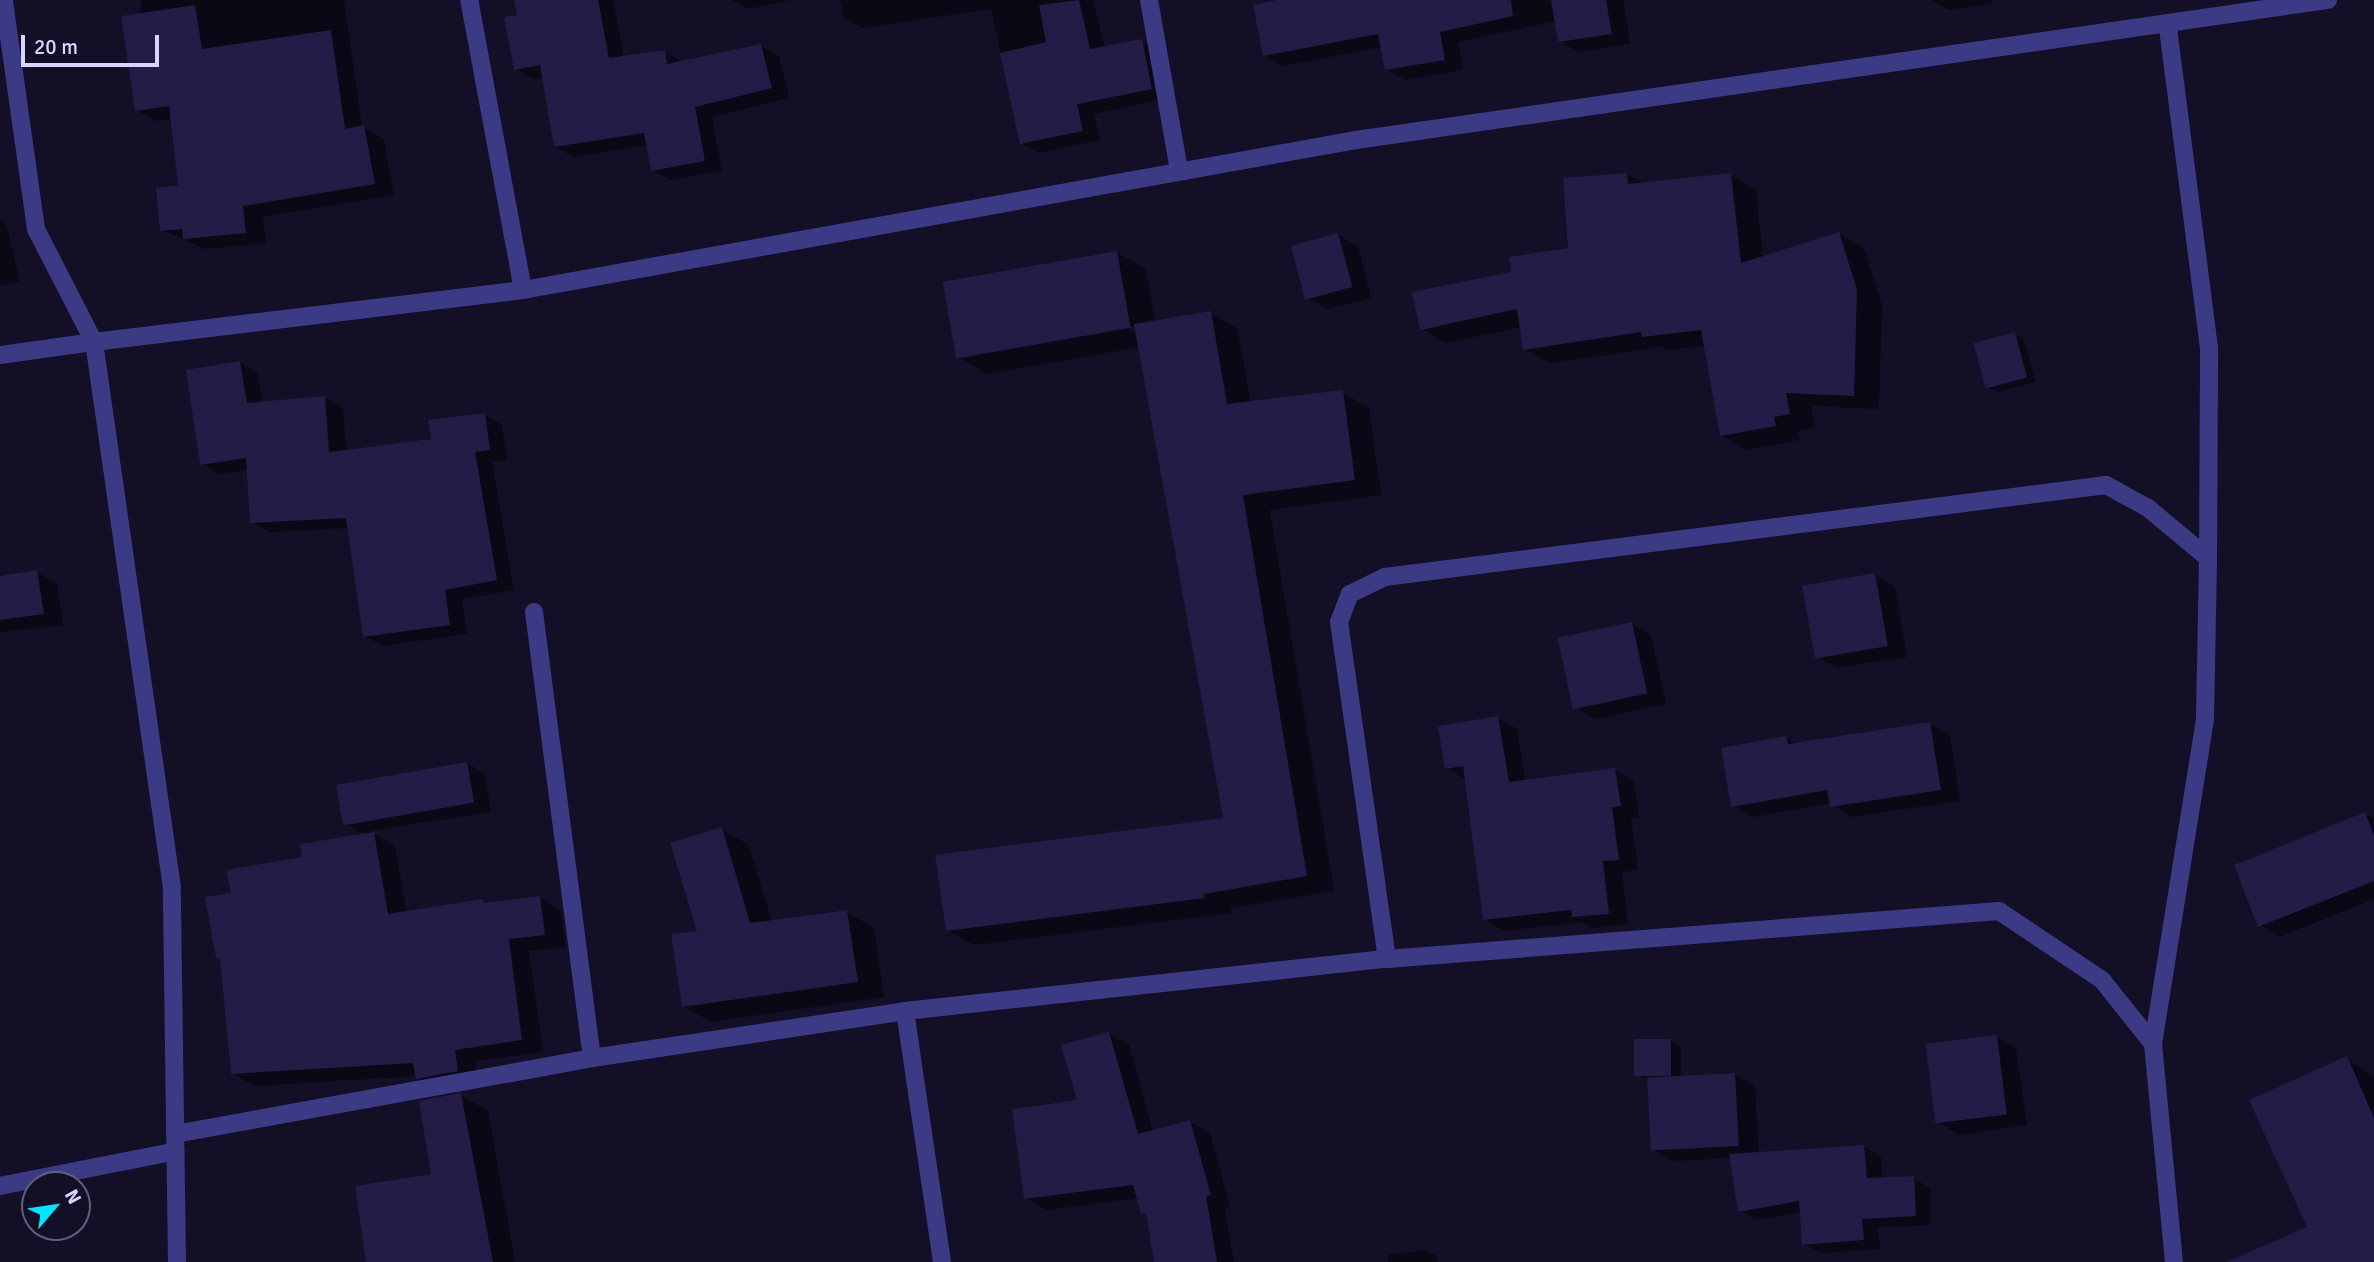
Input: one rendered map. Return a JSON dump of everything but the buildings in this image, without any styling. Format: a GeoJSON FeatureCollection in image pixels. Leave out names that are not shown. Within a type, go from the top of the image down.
{"type":"FeatureCollection","features":[{"type":"Feature","properties":{"kind":"street"},"geometry":{"type":"LineString","coordinates":[[4,0],[36,229],[94,342],[172,888],[177,1262]]}},
{"type":"Feature","properties":{"kind":"street"},"geometry":{"type":"LineString","coordinates":[[469,0],[523,290]]}},
{"type":"Feature","properties":{"kind":"street"},"geometry":{"type":"LineString","coordinates":[[1149,0],[1179,171]]}},
{"type":"Feature","properties":{"kind":"street"},"geometry":{"type":"LineString","coordinates":[[0,355],[523,290],[1356,140],[2168,26],[2328,0]]}},
{"type":"Feature","properties":{"kind":"street"},"geometry":{"type":"LineString","coordinates":[[2168,26],[2209,348],[2205,718],[2153,1044],[2174,1262]]}},
{"type":"Feature","properties":{"kind":"street"},"geometry":{"type":"LineString","coordinates":[[1387,959],[1339,622],[1350,594],[1385,577],[2106,485],[2148,508],[2208,558]]}},
{"type":"Feature","properties":{"kind":"street"},"geometry":{"type":"LineString","coordinates":[[534,612],[592,1058]]}},
{"type":"Feature","properties":{"kind":"street"},"geometry":{"type":"LineString","coordinates":[[0,1186],[175,1143],[592,1058],[905,1011],[1387,959],[1999,911],[2102,980],[2153,1044]]}},
{"type":"Feature","properties":{"kind":"street"},"geometry":{"type":"LineString","coordinates":[[905,1011],[942,1262]]}}]}
